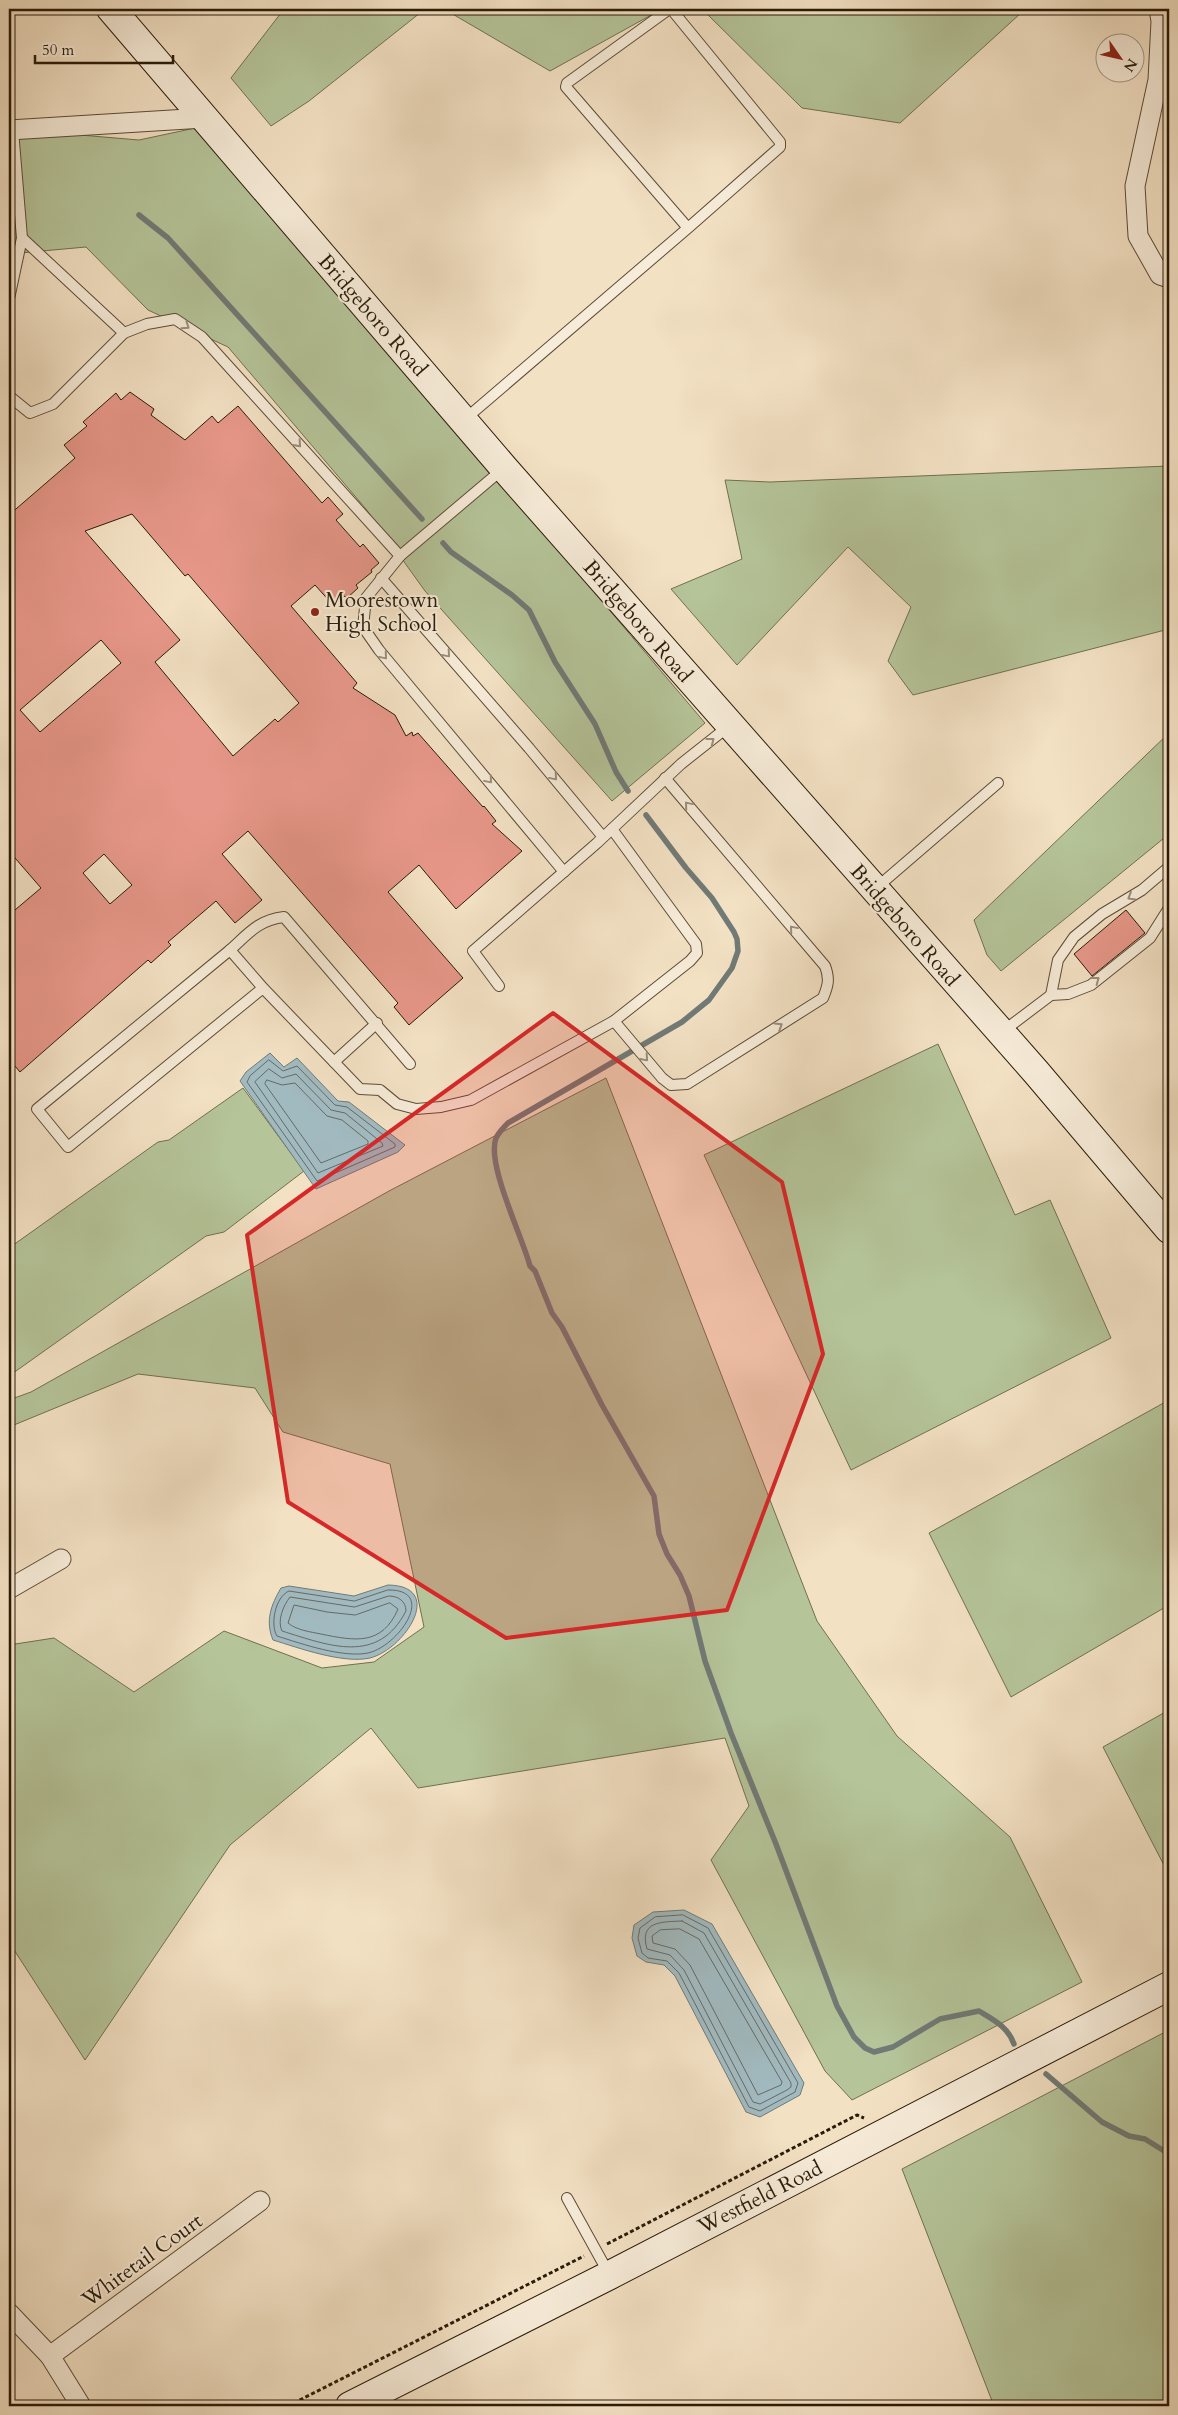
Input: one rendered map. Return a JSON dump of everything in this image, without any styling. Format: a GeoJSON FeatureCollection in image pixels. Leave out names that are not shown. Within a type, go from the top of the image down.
{"type":"FeatureCollection","features":[{"type":"Feature","properties":{"kind":"main road","name":"Bridgeboro Road"},"geometry":{"type":"LineString","coordinates":[[111,9],[504,468],[1001,1033],[1169,1229]]}},
{"type":"Feature","properties":{"kind":"main road","name":"Westfield Road"},"geometry":{"type":"LineString","coordinates":[[353,2405],[610,2275],[1169,1986]]}},
{"type":"Feature","properties":{"kind":"street"},"geometry":{"type":"LineString","coordinates":[[1159,9],[1161,21],[1158,80],[1135,186],[1138,236],[1160,275],[1169,278]]}},
{"type":"Feature","properties":{"kind":"street"},"geometry":{"type":"LineString","coordinates":[[11,130],[204,118]]}},
{"type":"Feature","properties":{"kind":"street"},"geometry":{"type":"LineString","coordinates":[[9,1589],[61,1559]]}},
{"type":"Feature","properties":{"kind":"street","name":"Whitetail Court"},"geometry":{"type":"LineString","coordinates":[[50,2356],[260,2201]]}},
{"type":"Feature","properties":{"kind":"street"},"geometry":{"type":"LineString","coordinates":[[9,2313],[50,2356],[81,2406]]}},
{"type":"Feature","properties":{"kind":"lane"},"geometry":{"type":"LineString","coordinates":[[463,420],[688,228],[780,146],[780,142],[672,10],[668,10],[567,83],[566,88],[688,228]]}},
{"type":"Feature","properties":{"kind":"lane"},"geometry":{"type":"LineString","coordinates":[[9,299],[22,238],[11,130]]}},
{"type":"Feature","properties":{"kind":"lane"},"geometry":{"type":"LineString","coordinates":[[22,238],[124,333]]}},
{"type":"Feature","properties":{"kind":"lane"},"geometry":{"type":"LineString","coordinates":[[9,396],[30,412],[53,404],[124,333],[147,324],[175,319],[202,337],[400,556]]}},
{"type":"Feature","properties":{"kind":"lane"},"geometry":{"type":"LineString","coordinates":[[504,468],[400,556],[366,598],[363,627],[379,650],[564,872]]}},
{"type":"Feature","properties":{"kind":"lane"},"geometry":{"type":"LineString","coordinates":[[381,578],[529,748],[603,837]]}},
{"type":"Feature","properties":{"kind":"lane"},"geometry":{"type":"LineString","coordinates":[[499,986],[473,951],[612,829],[666,778],[730,726]]}},
{"type":"Feature","properties":{"kind":"lane"},"geometry":{"type":"LineString","coordinates":[[614,1021],[662,1078],[671,1085],[687,1084],[823,998],[828,986],[829,976],[825,966],[666,778]]}},
{"type":"Feature","properties":{"kind":"lane"},"geometry":{"type":"LineString","coordinates":[[875,890],[998,783]]}},
{"type":"Feature","properties":{"kind":"lane"},"geometry":{"type":"LineString","coordinates":[[230,950],[263,988],[360,1089],[380,1090],[397,1104],[416,1109],[441,1107],[471,1100],[614,1021],[690,962],[697,953],[696,944],[612,829]]}},
{"type":"Feature","properties":{"kind":"lane"},"geometry":{"type":"LineString","coordinates":[[1051,995],[1058,960],[1074,937],[1102,914],[1142,890],[1169,867]]}},
{"type":"Feature","properties":{"kind":"lane"},"geometry":{"type":"LineString","coordinates":[[1001,1033],[1051,995],[1068,994],[1091,985],[1150,938],[1169,908]]}},
{"type":"Feature","properties":{"kind":"lane"},"geometry":{"type":"LineString","coordinates":[[263,988],[68,1147],[37,1109],[259,924],[269,919],[284,918],[410,1064]]}},
{"type":"Feature","properties":{"kind":"lane"},"geometry":{"type":"LineString","coordinates":[[334,1062],[376,1023]]}},
{"type":"Feature","properties":{"kind":"lane"},"geometry":{"type":"LineString","coordinates":[[567,2198],[610,2275]]}},
{"type":"Feature","properties":{"kind":"path"},"geometry":{"type":"LineString","coordinates":[[288,2406],[857,2115]]}},
{"type":"Feature","properties":{"kind":"highlighted area"},"geometry":{"type":"Polygon","coordinates":[[[553,1013],[782,1182],[823,1354],[727,1610],[506,1638],[288,1502],[247,1235],[553,1013]]]}},
{"type":"Feature","properties":{"kind":"green space"},"geometry":{"type":"Polygon","coordinates":[[[284,9],[425,9],[309,101],[271,126],[231,78],[284,9]]]}},
{"type":"Feature","properties":{"kind":"green space"},"geometry":{"type":"Polygon","coordinates":[[[444,9],[662,9],[550,71],[444,9]]]}},
{"type":"Feature","properties":{"kind":"green space"},"geometry":{"type":"Polygon","coordinates":[[[702,9],[1021,9],[1021,13],[900,123],[802,108],[702,9]]]}},
{"type":"Feature","properties":{"kind":"green space"},"geometry":{"type":"Polygon","coordinates":[[[200,127],[705,723],[612,801],[425,591],[366,509],[228,347],[148,310],[86,247],[9,254],[9,129],[139,140],[200,127]]]}},
{"type":"Feature","properties":{"kind":"green space"},"geometry":{"type":"Polygon","coordinates":[[[1169,466],[1169,629],[913,695],[888,661],[911,607],[848,547],[737,665],[671,589],[742,559],[725,480],[770,482],[1169,466]]]}},
{"type":"Feature","properties":{"kind":"green space"},"geometry":{"type":"Polygon","coordinates":[[[1169,733],[1169,834],[1001,971],[987,955],[974,920],[1169,733]]]}},
{"type":"Feature","properties":{"kind":"green space"},"geometry":{"type":"Polygon","coordinates":[[[938,1044],[1015,1215],[1050,1200],[1111,1338],[851,1470],[704,1155],[938,1044]]]}},
{"type":"Feature","properties":{"kind":"green space"},"geometry":{"type":"Polygon","coordinates":[[[606,1078],[817,1621],[897,1736],[1010,1837],[1082,1982],[852,2100],[825,2071],[711,1860],[749,1806],[725,1738],[418,1788],[371,1728],[230,1845],[85,2060],[9,1942],[9,1645],[54,1638],[134,1692],[224,1631],[322,1668],[374,1662],[424,1627],[390,1464],[283,1432],[255,1388],[138,1374],[9,1427],[9,1400],[31,1392],[389,1191],[606,1078]]]}},
{"type":"Feature","properties":{"kind":"green space"},"geometry":{"type":"Polygon","coordinates":[[[243,1088],[304,1171],[224,1232],[206,1236],[9,1376],[9,1248],[158,1142],[169,1140],[243,1088]]]}},
{"type":"Feature","properties":{"kind":"green space"},"geometry":{"type":"Polygon","coordinates":[[[1169,1400],[1169,1605],[1011,1697],[929,1533],[1169,1400]]]}},
{"type":"Feature","properties":{"kind":"green space"},"geometry":{"type":"Polygon","coordinates":[[[1169,1710],[1169,1875],[1103,1747],[1169,1710]]]}},
{"type":"Feature","properties":{"kind":"green space"},"geometry":{"type":"Polygon","coordinates":[[[1169,2030],[1169,2406],[994,2406],[902,2169],[1169,2030]]]}},
{"type":"Feature","properties":{"kind":"water"},"geometry":{"type":"Polygon","coordinates":[[[270,1053],[284,1067],[297,1058],[338,1101],[349,1102],[405,1145],[398,1152],[316,1189],[240,1081],[246,1072],[270,1053]]]}},
{"type":"Feature","properties":{"kind":"water"},"geometry":{"type":"Polygon","coordinates":[[[388,1585],[405,1588],[415,1596],[417,1606],[414,1618],[406,1631],[396,1643],[383,1652],[370,1658],[347,1659],[308,1651],[273,1640],[269,1626],[270,1613],[281,1588],[289,1586],[354,1596],[388,1585]]]}},
{"type":"Feature","properties":{"kind":"water"},"geometry":{"type":"Polygon","coordinates":[[[684,1910],[712,1924],[804,2083],[800,2095],[760,2117],[746,2112],[675,1976],[664,1965],[646,1962],[637,1956],[632,1938],[634,1925],[653,1912],[684,1910]]]}},
{"type":"Feature","properties":{"kind":"building","name":"Moorestown High School"},"geometry":{"type":"Polygon","coordinates":[[[130,392],[154,409],[151,415],[185,440],[212,416],[218,423],[238,406],[322,503],[328,497],[343,514],[336,520],[360,547],[363,544],[379,563],[371,570],[372,572],[356,585],[358,588],[347,598],[344,596],[333,605],[315,585],[291,606],[357,683],[353,688],[395,715],[406,736],[412,732],[413,736],[418,733],[484,806],[496,821],[492,824],[522,851],[456,909],[419,865],[388,892],[463,978],[409,1025],[394,1007],[398,1003],[248,831],[222,854],[262,900],[235,923],[216,901],[168,942],[171,945],[151,963],[148,960],[20,1072],[9,1059],[9,915],[41,888],[9,851],[9,515],[75,458],[64,445],[87,426],[83,422],[116,393],[121,400],[130,392]],[[132,514],[85,531],[180,640],[155,662],[233,756],[275,719],[278,722],[299,703],[188,574],[185,576],[132,514]],[[101,640],[20,710],[40,732],[121,663],[101,640]],[[104,854],[83,873],[110,904],[132,885],[104,854]]]}},
{"type":"Feature","properties":{"kind":"building"},"geometry":{"type":"Polygon","coordinates":[[[1126,910],[1145,933],[1092,976],[1074,954],[1126,910]]]}},
{"type":"Feature","properties":{"kind":"waterway"},"geometry":{"type":"LineString","coordinates":[[139,215],[168,238],[422,519]]}},
{"type":"Feature","properties":{"kind":"waterway"},"geometry":{"type":"LineString","coordinates":[[443,543],[451,552],[512,595],[529,610],[555,662],[595,724],[616,772],[628,791]]}},
{"type":"Feature","properties":{"kind":"waterway"},"geometry":{"type":"LineString","coordinates":[[646,815],[686,868],[712,898],[734,932],[738,951],[732,968],[709,1000],[682,1022],[508,1123],[496,1138],[494,1150],[501,1183],[530,1266],[535,1271],[552,1313],[562,1327],[602,1405],[654,1496],[659,1534],[667,1554],[680,1575],[689,1596],[705,1661],[731,1733],[776,1844],[837,2006],[854,2037],[865,2048],[874,2052],[893,2047],[940,2019],[979,2011],[1004,2028],[1014,2044]]}},
{"type":"Feature","properties":{"kind":"waterway"},"geometry":{"type":"LineString","coordinates":[[1046,2074],[1102,2122],[1129,2136],[1145,2139],[1169,2154]]}},
{"type":"Feature","properties":{"kind":"place","name":"Moorestown High School"},"geometry":{"type":"Point","coordinates":[315,612]}}]}
